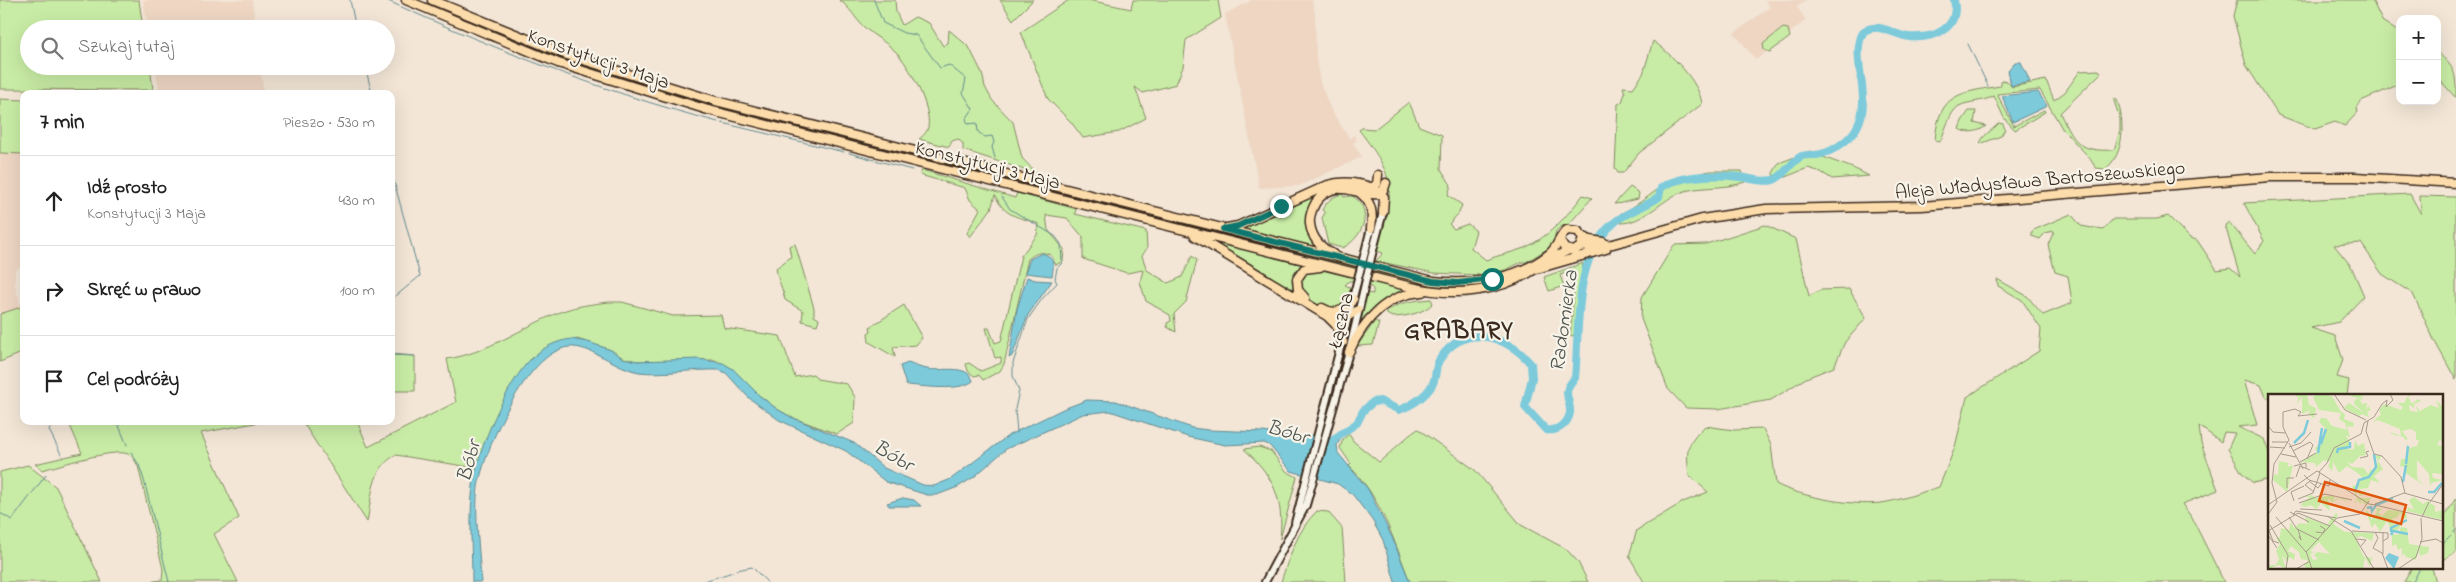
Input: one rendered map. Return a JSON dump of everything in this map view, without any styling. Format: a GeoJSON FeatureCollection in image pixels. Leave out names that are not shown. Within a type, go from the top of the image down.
{"type":"FeatureCollection","features":[{"type":"Feature","properties":{"kind":"main road","name":"Konstytucji 3 Maja"},"geometry":{"type":"LineString","coordinates":[[406,0],[526,51],[678,102],[1431,291],[1460,292],[1488,289],[1509,282],[1534,270],[1567,251]]}},
{"type":"Feature","properties":{"kind":"main road"},"geometry":{"type":"LineString","coordinates":[[432,0],[538,44],[682,92],[1433,281],[1469,282],[1500,277],[1532,266],[1550,253],[1567,230],[1573,229],[1581,234],[1585,247]]}},
{"type":"Feature","properties":{"kind":"main road"},"geometry":{"type":"LineString","coordinates":[[1371,188],[1376,184],[1378,176]]}},
{"type":"Feature","properties":{"kind":"main road","name":"Aleja Władysława Bartoszewskiego"},"geometry":{"type":"LineString","coordinates":[[1585,247],[1630,239],[1702,219],[1766,209],[1922,206],[2270,177],[2354,177],[2456,183]]}},
{"type":"Feature","properties":{"kind":"main road"},"geometry":{"type":"LineString","coordinates":[[1223,229],[1238,226],[1331,184],[1346,182],[1371,188],[1381,193],[1384,199],[1383,212]]}},
{"type":"Feature","properties":{"kind":"main road"},"geometry":{"type":"LineString","coordinates":[[1342,259],[1324,249],[1315,240],[1311,230],[1310,216],[1318,200],[1328,192],[1342,188],[1374,195],[1381,193],[1386,182]]}},
{"type":"Feature","properties":{"kind":"main road"},"geometry":{"type":"LineString","coordinates":[[1356,190],[1371,206],[1373,215],[1371,228]]}},
{"type":"Feature","properties":{"kind":"main road","name":"Łączna"},"geometry":{"type":"LineString","coordinates":[[1322,434],[1349,352],[1383,212]]}},
{"type":"Feature","properties":{"kind":"main road","name":"Łączna"},"geometry":{"type":"LineString","coordinates":[[1322,434],[1371,228]]}},
{"type":"Feature","properties":{"kind":"main road"},"geometry":{"type":"LineString","coordinates":[[1187,231],[1327,316],[1336,325],[1343,342]]}},
{"type":"Feature","properties":{"kind":"main road"},"geometry":{"type":"LineString","coordinates":[[1560,241],[1562,247],[1567,251],[1574,251],[1585,247],[1613,247],[1630,239]]}},
{"type":"Feature","properties":{"kind":"main road"},"geometry":{"type":"LineString","coordinates":[[1534,270],[1585,247]]}},
{"type":"Feature","properties":{"kind":"main road"},"geometry":{"type":"LineString","coordinates":[[1329,266],[1308,267],[1301,272],[1297,281],[1300,293],[1330,312],[1342,310],[1353,299]]}},
{"type":"Feature","properties":{"kind":"main road"},"geometry":{"type":"LineString","coordinates":[[1349,352],[1362,326],[1377,310],[1408,294],[1431,291]]}},
{"type":"Feature","properties":{"kind":"main road"},"geometry":{"type":"LineString","coordinates":[[1327,316],[1338,319],[1349,317],[1358,310]]}},
{"type":"Feature","properties":{"kind":"main road"},"geometry":{"type":"LineString","coordinates":[[1265,582],[1304,513],[1310,479],[1322,434]]}},
{"type":"Feature","properties":{"kind":"shaded area"},"geometry":{"type":"Polygon","coordinates":[[[143,0],[252,0],[255,20],[146,20],[143,0]]]}},
{"type":"Feature","properties":{"kind":"shaded area"},"geometry":{"type":"Polygon","coordinates":[[[1252,0],[1312,0],[1315,13],[1316,57],[1320,82],[1331,110],[1349,138],[1354,135],[1357,141],[1353,143],[1362,157],[1299,186],[1259,188],[1225,14],[1252,0]]]}},
{"type":"Feature","properties":{"kind":"shaded area"},"geometry":{"type":"Polygon","coordinates":[[[1765,0],[1806,0],[1797,7],[1806,20],[1756,60],[1734,33],[1770,7],[1765,0]]]}},
{"type":"Feature","properties":{"kind":"shaded area"},"geometry":{"type":"Polygon","coordinates":[[[157,75],[261,75],[263,90],[159,90],[157,75]]]}},
{"type":"Feature","properties":{"kind":"shaded area"},"geometry":{"type":"Polygon","coordinates":[[[0,153],[20,154],[20,266],[15,270],[15,285],[20,307],[0,314],[0,153]]]}},
{"type":"Feature","properties":{"kind":"green space"},"geometry":{"type":"Polygon","coordinates":[[[0,0],[139,0],[142,20],[20,20],[20,75],[151,75],[153,90],[0,89],[0,0]]]}},
{"type":"Feature","properties":{"kind":"green space"},"geometry":{"type":"Polygon","coordinates":[[[839,0],[895,0],[896,12],[902,25],[915,17],[929,23],[943,46],[948,43],[949,30],[969,47],[982,73],[985,87],[992,100],[1013,122],[1022,158],[1037,174],[963,150],[963,144],[958,139],[952,141],[949,147],[919,139],[927,130],[928,119],[923,98],[913,76],[901,57],[865,28],[839,0]]]}},
{"type":"Feature","properties":{"kind":"green space"},"geometry":{"type":"Polygon","coordinates":[[[1000,0],[1033,0],[1013,20],[1000,0]]]}},
{"type":"Feature","properties":{"kind":"green space"},"geometry":{"type":"Polygon","coordinates":[[[1069,0],[1088,0],[1131,9],[1133,0],[1218,0],[1221,18],[1186,40],[1183,67],[1176,84],[1143,93],[1135,87],[1146,118],[1119,132],[1083,138],[1071,122],[1048,99],[1021,32],[1069,0]]]}},
{"type":"Feature","properties":{"kind":"green space"},"geometry":{"type":"Polygon","coordinates":[[[2237,0],[2372,0],[2382,21],[2396,30],[2396,86],[2361,101],[2357,108],[2358,112],[2345,126],[2335,122],[2315,129],[2278,115],[2246,65],[2233,16],[2237,0]]]}},
{"type":"Feature","properties":{"kind":"green space"},"geometry":{"type":"Polygon","coordinates":[[[1783,28],[1788,29],[1790,37],[1770,52],[1764,50],[1763,44],[1783,28]]]}},
{"type":"Feature","properties":{"kind":"green space"},"geometry":{"type":"Polygon","coordinates":[[[1653,41],[1675,60],[1690,78],[1700,95],[1702,104],[1639,153],[1623,173],[1618,173],[1615,168],[1618,104],[1622,102],[1625,93],[1623,87],[1633,88],[1643,74],[1653,41]]]}},
{"type":"Feature","properties":{"kind":"green space"},"geometry":{"type":"Polygon","coordinates":[[[2441,56],[2454,72],[2456,98],[2441,81],[2441,56]]]}},
{"type":"Feature","properties":{"kind":"green space"},"geometry":{"type":"Polygon","coordinates":[[[2099,70],[2101,73],[2060,113],[2070,132],[2080,144],[2093,149],[2114,150],[2120,131],[2120,119],[2113,98],[2117,100],[2120,108],[2122,137],[2120,147],[2112,163],[2105,169],[2096,168],[2088,156],[2063,130],[2040,90],[1997,94],[2014,126],[2044,110],[2045,112],[2015,130],[2004,118],[1994,96],[1959,106],[1950,117],[1940,142],[1935,140],[1937,124],[1941,113],[1947,104],[1962,94],[2000,86],[2002,80],[2007,81],[2012,87],[2046,80],[2054,100],[2065,92],[2080,71],[2099,70]]]}},
{"type":"Feature","properties":{"kind":"green space"},"geometry":{"type":"Polygon","coordinates":[[[0,99],[20,100],[20,154],[0,153],[0,99]]]}},
{"type":"Feature","properties":{"kind":"green space"},"geometry":{"type":"Polygon","coordinates":[[[1409,102],[1419,126],[1442,135],[1441,169],[1451,185],[1448,195],[1462,205],[1459,213],[1449,224],[1454,229],[1468,224],[1476,231],[1471,248],[1486,260],[1533,244],[1557,225],[1583,195],[1592,198],[1569,224],[1562,226],[1556,231],[1552,246],[1526,262],[1505,270],[1479,275],[1434,273],[1376,261],[1383,253],[1377,251],[1389,199],[1389,187],[1387,175],[1381,163],[1359,130],[1362,128],[1375,129],[1409,102]]]}},
{"type":"Feature","properties":{"kind":"green space"},"geometry":{"type":"Polygon","coordinates":[[[727,107],[832,133],[830,139],[725,113],[727,107]]]}},
{"type":"Feature","properties":{"kind":"green space"},"geometry":{"type":"Polygon","coordinates":[[[1969,111],[1976,111],[1974,123],[1986,126],[1973,132],[1959,129],[1969,111]]]}},
{"type":"Feature","properties":{"kind":"green space"},"geometry":{"type":"Polygon","coordinates":[[[1999,123],[2003,124],[2005,129],[2001,136],[1980,144],[1985,136],[1999,123]]]}},
{"type":"Feature","properties":{"kind":"green space"},"geometry":{"type":"Polygon","coordinates":[[[852,139],[1445,285],[1431,289],[851,143],[852,139]]]}},
{"type":"Feature","properties":{"kind":"green space"},"geometry":{"type":"Polygon","coordinates":[[[1810,151],[1869,176],[1832,179],[1821,172],[1808,168],[1775,181],[1773,173],[1779,163],[1810,151]]]}},
{"type":"Feature","properties":{"kind":"green space"},"geometry":{"type":"Polygon","coordinates":[[[922,170],[1015,198],[1017,193],[1076,209],[1075,214],[1146,231],[1147,248],[1142,256],[1147,270],[1168,283],[1182,277],[1192,256],[1197,260],[1186,302],[1174,314],[1176,332],[1167,327],[1167,323],[1171,321],[1170,315],[1146,301],[1140,282],[1143,270],[1127,273],[1083,259],[1083,237],[1067,218],[1046,215],[1048,230],[1064,249],[1063,261],[1056,265],[1051,255],[1044,253],[1037,254],[1028,259],[1004,364],[1000,371],[983,380],[979,375],[974,376],[968,371],[966,364],[969,363],[981,371],[1001,363],[1001,357],[995,358],[986,328],[989,328],[995,343],[1001,341],[1021,256],[1037,235],[1039,224],[1008,212],[999,203],[995,195],[991,209],[970,237],[967,233],[980,209],[970,200],[965,188],[920,175],[922,170]]]}},
{"type":"Feature","properties":{"kind":"green space"},"geometry":{"type":"Polygon","coordinates":[[[1710,171],[1741,171],[1745,182],[1679,193],[1644,216],[1621,223],[1620,214],[1663,186],[1682,178],[1710,171]]]}},
{"type":"Feature","properties":{"kind":"green space"},"geometry":{"type":"Polygon","coordinates":[[[1340,184],[1370,190],[1331,189],[1309,211],[1319,250],[1239,230],[1238,228],[1340,184]]]}},
{"type":"Feature","properties":{"kind":"green space"},"geometry":{"type":"Polygon","coordinates":[[[1630,187],[1639,193],[1638,199],[1614,204],[1630,187]]]}},
{"type":"Feature","properties":{"kind":"green space"},"geometry":{"type":"Polygon","coordinates":[[[1342,194],[1344,197],[1352,196],[1358,200],[1362,206],[1364,220],[1354,240],[1342,248],[1328,244],[1322,218],[1325,213],[1322,210],[1330,199],[1342,194]]]}},
{"type":"Feature","properties":{"kind":"green space"},"geometry":{"type":"Polygon","coordinates":[[[2410,194],[2421,214],[2420,196],[2456,197],[2456,380],[2434,340],[2413,294],[2382,274],[2361,243],[2334,245],[2351,266],[2364,296],[2339,322],[2311,328],[2335,336],[2343,360],[2337,377],[2349,380],[2347,394],[2268,394],[2268,398],[2261,385],[2244,380],[2257,425],[2238,427],[2264,439],[2268,450],[2268,479],[2253,483],[2242,473],[2228,449],[2235,433],[2224,432],[2221,442],[2199,426],[2201,443],[2218,490],[2182,504],[2192,518],[2224,582],[1644,582],[1629,556],[1637,530],[1683,502],[1708,492],[1689,475],[1688,459],[1691,443],[1705,426],[1734,430],[1763,429],[1771,445],[1776,484],[1815,497],[1862,504],[1875,503],[1900,499],[1939,487],[1955,447],[1967,397],[2039,351],[2041,329],[2022,300],[1998,286],[1997,279],[2027,296],[2043,315],[2072,303],[2068,276],[2055,272],[2048,245],[2054,231],[2045,233],[2040,239],[2032,236],[2032,231],[2071,214],[2081,226],[2103,230],[2113,219],[2157,219],[2168,216],[2190,238],[2197,240],[2217,270],[2230,268],[2240,277],[2225,225],[2229,222],[2255,254],[2264,241],[2244,203],[2410,194]]]}},
{"type":"Feature","properties":{"kind":"green space"},"geometry":{"type":"Polygon","coordinates":[[[1765,225],[1796,239],[1809,296],[1821,290],[1849,289],[1866,318],[1845,342],[1834,367],[1806,378],[1771,400],[1718,409],[1686,408],[1668,389],[1641,319],[1642,297],[1674,245],[1706,244],[1765,225]]]}},
{"type":"Feature","properties":{"kind":"green space"},"geometry":{"type":"Polygon","coordinates":[[[1208,239],[1308,264],[1296,276],[1296,292],[1327,313],[1341,313],[1340,317],[1328,315],[1208,239]]]}},
{"type":"Feature","properties":{"kind":"green space"},"geometry":{"type":"Polygon","coordinates":[[[795,244],[814,308],[814,316],[819,319],[817,325],[802,321],[803,311],[785,300],[778,277],[776,268],[791,257],[789,246],[795,244]]]}},
{"type":"Feature","properties":{"kind":"green space"},"geometry":{"type":"Polygon","coordinates":[[[1583,263],[1576,335],[1570,336],[1574,293],[1566,273],[1560,275],[1564,286],[1549,291],[1544,277],[1583,263]]]}},
{"type":"Feature","properties":{"kind":"green space"},"geometry":{"type":"Polygon","coordinates":[[[1314,268],[1354,278],[1353,281],[1349,281],[1345,285],[1352,288],[1341,306],[1326,308],[1318,305],[1304,292],[1299,284],[1303,273],[1314,268]]]}},
{"type":"Feature","properties":{"kind":"green space"},"geometry":{"type":"Polygon","coordinates":[[[1370,281],[1408,291],[1363,322],[1361,319],[1367,293],[1373,294],[1373,289],[1369,285],[1370,281]]]}},
{"type":"Feature","properties":{"kind":"green space"},"geometry":{"type":"Polygon","coordinates":[[[1431,299],[1433,303],[1414,314],[1392,317],[1385,313],[1401,304],[1431,299]]]}},
{"type":"Feature","properties":{"kind":"green space"},"geometry":{"type":"Polygon","coordinates":[[[622,302],[673,316],[721,315],[724,328],[780,336],[795,377],[813,374],[817,379],[847,384],[855,397],[854,423],[837,434],[791,417],[760,396],[733,369],[715,360],[637,361],[623,358],[611,350],[577,339],[532,357],[504,401],[476,468],[396,455],[388,461],[377,475],[367,522],[305,425],[359,425],[368,447],[456,402],[447,359],[477,351],[560,312],[590,304],[622,302]]]}},
{"type":"Feature","properties":{"kind":"green space"},"geometry":{"type":"Polygon","coordinates":[[[904,305],[922,338],[916,345],[893,347],[895,357],[869,342],[868,333],[871,331],[870,327],[904,305]]]}},
{"type":"Feature","properties":{"kind":"green space"},"geometry":{"type":"Polygon","coordinates":[[[20,307],[20,354],[0,362],[0,314],[20,307]]]}},
{"type":"Feature","properties":{"kind":"green space"},"geometry":{"type":"Polygon","coordinates":[[[1354,317],[1333,398],[1332,398],[1351,319],[1354,317]]]}},
{"type":"Feature","properties":{"kind":"green space"},"geometry":{"type":"Polygon","coordinates":[[[1375,321],[1379,323],[1373,345],[1357,346],[1375,321]]]}},
{"type":"Feature","properties":{"kind":"green space"},"geometry":{"type":"Polygon","coordinates":[[[395,354],[415,356],[415,391],[395,391],[395,354]]]}},
{"type":"Feature","properties":{"kind":"green space"},"geometry":{"type":"Polygon","coordinates":[[[70,425],[244,425],[201,433],[239,518],[214,534],[238,582],[147,582],[162,580],[163,569],[138,466],[133,457],[128,454],[111,453],[42,470],[35,464],[82,453],[70,425]]]}},
{"type":"Feature","properties":{"kind":"green space"},"geometry":{"type":"Polygon","coordinates":[[[1418,429],[1475,470],[1521,525],[1566,549],[1578,562],[1588,582],[1410,582],[1386,520],[1370,491],[1349,466],[1351,464],[1340,448],[1343,439],[1349,434],[1353,441],[1379,462],[1418,429]]]}},
{"type":"Feature","properties":{"kind":"green space"},"geometry":{"type":"Polygon","coordinates":[[[1259,447],[1271,451],[1286,471],[1297,477],[1280,539],[1280,512],[1275,490],[1263,469],[1244,449],[1259,447]]]}},
{"type":"Feature","properties":{"kind":"green space"},"geometry":{"type":"Polygon","coordinates":[[[28,465],[56,487],[102,582],[0,582],[0,472],[28,465]]]}},
{"type":"Feature","properties":{"kind":"green space"},"geometry":{"type":"Polygon","coordinates":[[[2456,498],[2456,552],[2444,559],[2444,517],[2456,498]]]}},
{"type":"Feature","properties":{"kind":"green space"},"geometry":{"type":"Polygon","coordinates":[[[1317,511],[1328,512],[1342,528],[1346,582],[1281,582],[1299,535],[1317,511]]]}},
{"type":"Feature","properties":{"kind":"green space"},"geometry":{"type":"Polygon","coordinates":[[[2411,570],[2433,570],[2436,582],[2404,582],[2411,570]]]}},
{"type":"Feature","properties":{"kind":"water"},"geometry":{"type":"Polygon","coordinates":[[[2015,62],[2021,62],[2030,82],[2011,86],[2008,70],[2015,62]]]}},
{"type":"Feature","properties":{"kind":"water"},"geometry":{"type":"Polygon","coordinates":[[[2038,92],[2047,106],[2013,122],[2002,96],[2038,92]]]}},
{"type":"Feature","properties":{"kind":"water"},"geometry":{"type":"Polygon","coordinates":[[[1042,253],[1053,262],[1052,276],[1025,273],[1030,259],[1042,253]]]}},
{"type":"Feature","properties":{"kind":"water"},"geometry":{"type":"Polygon","coordinates":[[[1027,277],[1035,280],[1052,281],[1028,315],[1012,356],[1009,358],[1017,309],[1027,277]]]}},
{"type":"Feature","properties":{"kind":"water"},"geometry":{"type":"Polygon","coordinates":[[[571,339],[588,342],[611,350],[623,358],[637,361],[699,359],[723,363],[733,369],[760,396],[777,409],[791,417],[854,443],[884,468],[923,485],[934,486],[951,479],[1009,435],[1063,409],[1087,400],[1116,401],[1192,428],[1208,430],[1263,432],[1298,438],[1312,435],[1330,438],[1343,431],[1344,433],[1337,445],[1338,453],[1368,489],[1392,537],[1410,582],[1395,582],[1383,540],[1372,520],[1353,495],[1338,484],[1291,471],[1269,445],[1264,443],[1225,445],[1188,437],[1110,411],[1083,414],[1006,449],[974,477],[958,487],[937,495],[927,495],[886,482],[846,451],[779,420],[749,398],[726,373],[719,370],[639,372],[630,370],[586,350],[569,347],[553,353],[523,383],[510,405],[489,450],[482,470],[477,497],[481,582],[472,582],[471,522],[473,486],[475,472],[487,436],[504,399],[523,368],[541,350],[560,341],[571,339]]]}},
{"type":"Feature","properties":{"kind":"water"},"geometry":{"type":"Polygon","coordinates":[[[908,363],[933,370],[960,370],[970,375],[973,381],[950,387],[906,385],[900,366],[908,363]]]}},
{"type":"Feature","properties":{"kind":"water"},"geometry":{"type":"Polygon","coordinates":[[[903,498],[914,500],[921,506],[889,506],[887,503],[903,498]]]}},
{"type":"Feature","properties":{"kind":"pier"},"geometry":{"type":"Polygon","coordinates":[[[1314,433],[1330,436],[1318,480],[1311,478],[1312,472],[1310,478],[1302,476],[1314,433]]]}},
{"type":"Feature","properties":{"kind":"waterway"},"geometry":{"type":"LineString","coordinates":[[350,0],[354,20]]}},
{"type":"Feature","properties":{"kind":"waterway"},"geometry":{"type":"LineString","coordinates":[[386,0],[467,36],[549,68],[633,97],[718,122]]}},
{"type":"Feature","properties":{"kind":"waterway"},"geometry":{"type":"LineString","coordinates":[[874,0],[883,23],[904,33],[916,35],[940,68],[949,65],[966,79],[963,93],[973,109],[966,119],[968,124],[977,123],[978,132],[985,137],[992,136],[995,158]]}},
{"type":"Feature","properties":{"kind":"waterway","name":"Radomierka"},"geometry":{"type":"LineString","coordinates":[[1335,438],[1357,423],[1363,411],[1373,402],[1380,401],[1399,410],[1416,402],[1430,388],[1439,361],[1450,347],[1461,340],[1473,337],[1498,340],[1510,346],[1531,364],[1532,378],[1525,407],[1546,430],[1554,430],[1561,426],[1567,421],[1570,413],[1567,392],[1575,378],[1581,294],[1585,273],[1591,254],[1601,236],[1620,218],[1659,197],[1661,188],[1677,180],[1698,176],[1730,176],[1764,181],[1773,180],[1781,176],[1798,158],[1807,155],[1819,155],[1837,147],[1854,131],[1862,115],[1863,102],[1859,52],[1860,41],[1864,31],[1881,28],[1909,37],[1936,34],[1949,25],[1953,18],[1955,10],[1954,0]]}},
{"type":"Feature","properties":{"kind":"waterway"},"geometry":{"type":"LineString","coordinates":[[1968,44],[1988,86]]}},
{"type":"Feature","properties":{"kind":"waterway"},"geometry":{"type":"LineString","coordinates":[[367,75],[371,90]]}},
{"type":"Feature","properties":{"kind":"waterway"},"geometry":{"type":"LineString","coordinates":[[722,123],[844,152]]}},
{"type":"Feature","properties":{"kind":"waterway"},"geometry":{"type":"LineString","coordinates":[[849,153],[912,170]]}},
{"type":"Feature","properties":{"kind":"waterway"},"geometry":{"type":"LineString","coordinates":[[395,185],[420,276],[395,297]]}},
{"type":"Feature","properties":{"kind":"waterway"},"geometry":{"type":"LineString","coordinates":[[1002,197],[1010,209],[1055,236],[1061,244],[1062,263],[1057,268],[1055,279],[1057,283],[1042,299],[1028,319],[1013,363],[1013,376],[1019,391],[1015,409],[1017,433]]}},
{"type":"Feature","properties":{"kind":"waterway"},"geometry":{"type":"LineString","coordinates":[[395,355],[414,356]]}},
{"type":"Feature","properties":{"kind":"waterway"},"geometry":{"type":"LineString","coordinates":[[51,425],[49,430],[62,456]]}},
{"type":"Feature","properties":{"kind":"waterway"},"geometry":{"type":"LineString","coordinates":[[119,425],[127,445]]}},
{"type":"Feature","properties":{"kind":"waterway"},"geometry":{"type":"LineString","coordinates":[[131,452],[139,465],[144,480],[169,582]]}},
{"type":"Feature","properties":{"kind":"waterway"},"geometry":{"type":"LineString","coordinates":[[0,513],[12,520],[46,475]]}},
{"type":"Feature","properties":{"kind":"waterway"},"geometry":{"type":"LineString","coordinates":[[2444,542],[2456,530]]}},
{"type":"Feature","properties":{"kind":"waterway"},"geometry":{"type":"LineString","coordinates":[[737,570],[752,567],[767,582]]}},
{"type":"Feature","properties":{"kind":"waterway"},"geometry":{"type":"LineString","coordinates":[[2413,582],[2419,570]]}},
{"type":"Feature","properties":{"kind":"waterway"},"geometry":{"type":"LineString","coordinates":[[701,582],[733,572]]}},
{"type":"Feature","properties":{"kind":"district","name":"GRABARY"},"geometry":{"type":"Point","coordinates":[1459,329]}},
{"type":"Feature","properties":{"kind":"route"},"geometry":{"type":"LineString","coordinates":[[1281,206],[1238,226],[1223,229],[1433,281],[1458,283],[1492,279]]}},
{"type":"Feature","properties":{"kind":"water label","name":"Bóbr"},"geometry":{"type":"Point","coordinates":[1288,431]}},
{"type":"Feature","properties":{"kind":"water label","name":"Bóbr"},"geometry":{"type":"Point","coordinates":[894,455]}},
{"type":"Feature","properties":{"kind":"water label","name":"Bóbr"},"geometry":{"type":"Point","coordinates":[468,461]}}]}
